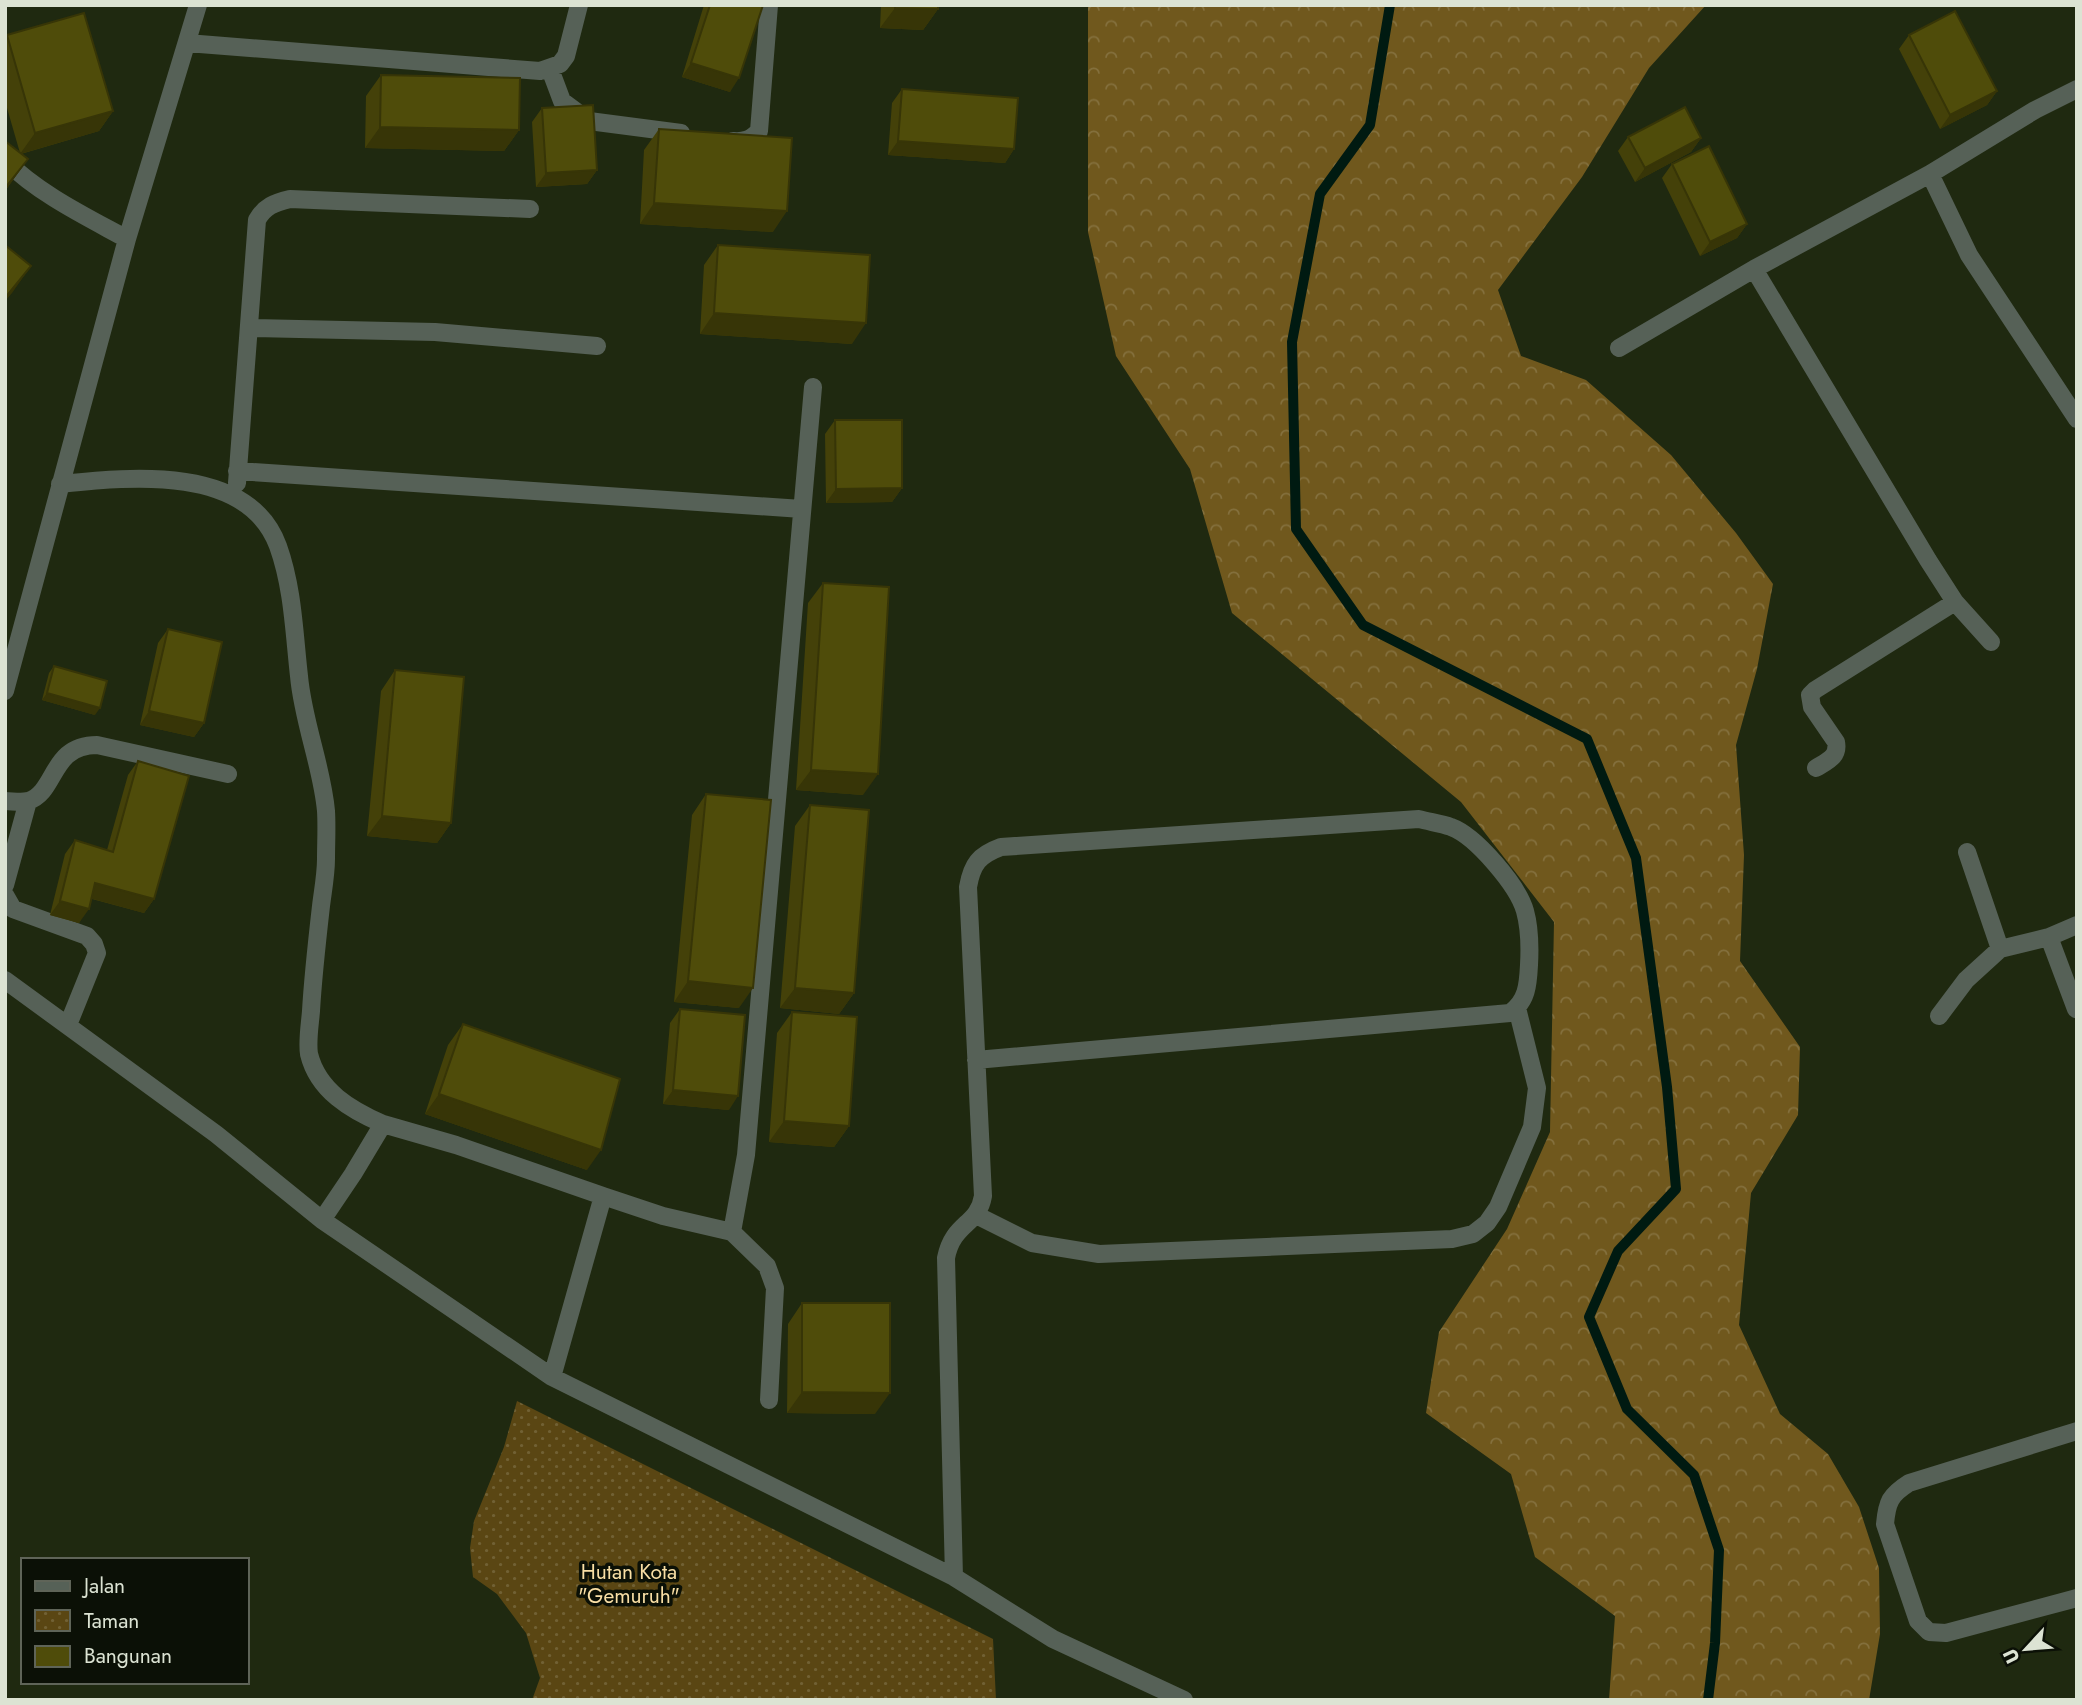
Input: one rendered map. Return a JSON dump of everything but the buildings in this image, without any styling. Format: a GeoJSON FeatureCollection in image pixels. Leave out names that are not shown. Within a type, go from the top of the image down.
{"type":"FeatureCollection","features":[{"type":"Feature","properties":{"kind":"street"},"geometry":{"type":"LineString","coordinates":[[5,691],[127,239],[198,5]]}},
{"type":"Feature","properties":{"kind":"street"},"geometry":{"type":"LineString","coordinates":[[187,43],[540,71],[560,64],[566,56],[579,5]]}},
{"type":"Feature","properties":{"kind":"street"},"geometry":{"type":"LineString","coordinates":[[550,69],[562,101],[589,121],[742,142],[759,131],[769,5]]}},
{"type":"Feature","properties":{"kind":"street"},"geometry":{"type":"LineString","coordinates":[[1619,348],[1754,269],[1930,174],[2077,89]]}},
{"type":"Feature","properties":{"kind":"street"},"geometry":{"type":"LineString","coordinates":[[5,160],[15,170],[70,208],[127,239]]}},
{"type":"Feature","properties":{"kind":"street"},"geometry":{"type":"LineString","coordinates":[[1930,174],[1969,256],[2077,419]]}},
{"type":"Feature","properties":{"kind":"street"},"geometry":{"type":"LineString","coordinates":[[235,497],[257,220],[262,210],[273,203],[290,199],[530,209]]}},
{"type":"Feature","properties":{"kind":"street"},"geometry":{"type":"LineString","coordinates":[[1754,269],[1955,602],[1991,642]]}},
{"type":"Feature","properties":{"kind":"street"},"geometry":{"type":"LineString","coordinates":[[249,328],[435,332],[597,346]]}},
{"type":"Feature","properties":{"kind":"street"},"geometry":{"type":"LineString","coordinates":[[732,1232],[746,1155],[813,387]]}},
{"type":"Feature","properties":{"kind":"street"},"geometry":{"type":"LineString","coordinates":[[237,471],[802,509]]}},
{"type":"Feature","properties":{"kind":"street"},"geometry":{"type":"LineString","coordinates":[[60,484],[115,478],[187,481],[207,486],[235,497],[260,518],[277,543],[289,586],[300,693],[326,810],[326,863],[313,984],[309,1052],[318,1077],[355,1112],[383,1124],[456,1145],[663,1216],[732,1232],[767,1266],[775,1288],[769,1400]]}},
{"type":"Feature","properties":{"kind":"street"},"geometry":{"type":"LineString","coordinates":[[1816,768],[1833,757],[1838,749],[1812,707],[1810,695],[1955,602]]}},
{"type":"Feature","properties":{"kind":"street"},"geometry":{"type":"LineString","coordinates":[[5,801],[28,801],[38,794],[69,752],[83,745],[228,774]]}},
{"type":"Feature","properties":{"kind":"street"},"geometry":{"type":"LineString","coordinates":[[5,885],[28,801]]}},
{"type":"Feature","properties":{"kind":"street"},"geometry":{"type":"LineString","coordinates":[[954,1577],[946,1258],[954,1234],[976,1215],[983,1196],[976,1060],[968,887],[976,861],[1001,847],[1419,819],[1453,828],[1488,854],[1525,909],[1530,933],[1528,983],[1525,996],[1510,1013],[976,1060]]}},
{"type":"Feature","properties":{"kind":"street"},"geometry":{"type":"LineString","coordinates":[[1967,852],[2000,949]]}},
{"type":"Feature","properties":{"kind":"street"},"geometry":{"type":"LineString","coordinates":[[5,895],[13,909],[87,936],[94,944],[97,953],[68,1025]]}},
{"type":"Feature","properties":{"kind":"street"},"geometry":{"type":"LineString","coordinates":[[1939,1016],[1966,980],[2000,949],[2049,937],[2077,925]]}},
{"type":"Feature","properties":{"kind":"street"},"geometry":{"type":"LineString","coordinates":[[2049,937],[2076,1009]]}},
{"type":"Feature","properties":{"kind":"street"},"geometry":{"type":"LineString","coordinates":[[5,980],[216,1133],[322,1220],[552,1377],[954,1577],[1053,1639],[1184,1700]]}},
{"type":"Feature","properties":{"kind":"street"},"geometry":{"type":"LineString","coordinates":[[976,1215],[1032,1243],[1099,1254],[1452,1239],[1473,1234],[1487,1223],[1498,1207],[1532,1127],[1537,1088],[1517,1008]]}},
{"type":"Feature","properties":{"kind":"street"},"geometry":{"type":"LineString","coordinates":[[322,1220],[383,1124]]}},
{"type":"Feature","properties":{"kind":"street"},"geometry":{"type":"LineString","coordinates":[[552,1377],[603,1196]]}},
{"type":"Feature","properties":{"kind":"street"},"geometry":{"type":"LineString","coordinates":[[2077,1431],[1909,1483],[1893,1493],[1886,1511],[1885,1524],[1918,1621],[1929,1632],[1946,1633],[2077,1598]]}},
{"type":"Feature","properties":{"kind":"green space"},"geometry":{"type":"Polygon","coordinates":[[[1088,5],[1706,5],[1649,68],[1582,177],[1498,290],[1521,356],[1586,380],[1671,455],[1736,533],[1773,584],[1757,669],[1736,745],[1744,855],[1740,961],[1800,1047],[1798,1115],[1751,1193],[1739,1325],[1780,1414],[1828,1454],[1859,1507],[1879,1568],[1880,1634],[1869,1700],[1609,1700],[1615,1616],[1535,1557],[1511,1474],[1426,1413],[1439,1332],[1507,1229],[1550,1132],[1554,922],[1461,802],[1232,613],[1190,469],[1116,356],[1088,232],[1088,5]]]}},
{"type":"Feature","properties":{"kind":"green space","name":"Hutan Kota \"Gemuruh\""},"geometry":{"type":"Polygon","coordinates":[[[517,1401],[993,1639],[996,1700],[532,1700],[540,1678],[526,1633],[497,1594],[473,1577],[470,1548],[474,1521],[504,1447],[517,1401]]]}},
{"type":"Feature","properties":{"kind":"waterway"},"geometry":{"type":"LineString","coordinates":[[1390,5],[1370,125],[1320,194],[1292,342],[1296,529],[1363,625],[1587,739],[1636,858],[1667,1087],[1676,1189],[1618,1251],[1589,1317],[1627,1409],[1694,1475],[1719,1550],[1715,1643],[1708,1700]]}}]}
